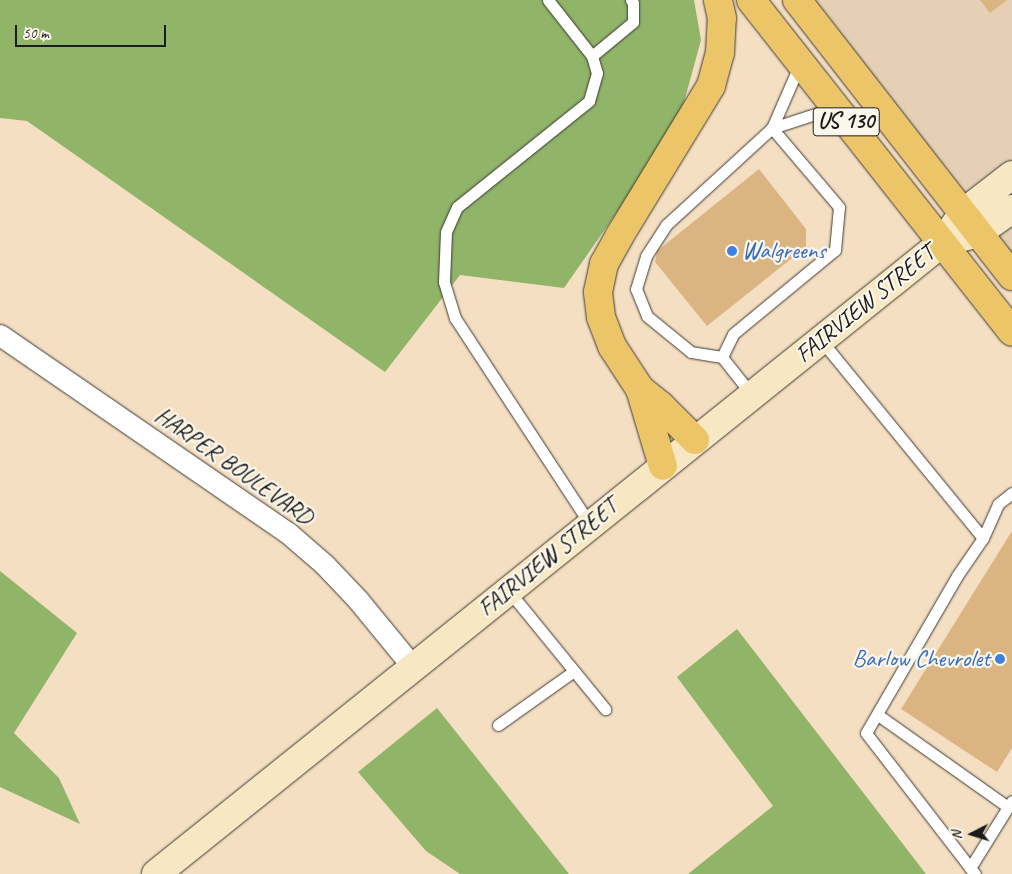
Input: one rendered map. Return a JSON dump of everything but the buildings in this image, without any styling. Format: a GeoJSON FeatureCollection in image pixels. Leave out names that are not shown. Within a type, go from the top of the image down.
{"type":"FeatureCollection","features":[{"type":"Feature","properties":{"kind":"highway"},"geometry":{"type":"LineString","coordinates":[[663,466],[640,389],[612,346],[601,317],[598,292],[604,264],[711,86],[720,53],[722,18],[718,0]]}},
{"type":"Feature","properties":{"kind":"highway","name":"US 130"},"geometry":{"type":"LineString","coordinates":[[751,0],[1012,332]]}},
{"type":"Feature","properties":{"kind":"highway","name":"US 130"},"geometry":{"type":"LineString","coordinates":[[797,0],[1012,276]]}},
{"type":"Feature","properties":{"kind":"highway"},"geometry":{"type":"LineString","coordinates":[[640,389],[661,406],[695,440]]}},
{"type":"Feature","properties":{"kind":"street"},"geometry":{"type":"LineString","coordinates":[[970,223],[1012,175]]}},
{"type":"Feature","properties":{"kind":"street"},"geometry":{"type":"LineString","coordinates":[[970,223],[1012,209]]}},
{"type":"Feature","properties":{"kind":"street","name":"FAIRVIEW STREET"},"geometry":{"type":"LineString","coordinates":[[156,874],[820,340],[970,223]]}},
{"type":"Feature","properties":{"kind":"street","name":"HARPER BOULEVARD"},"geometry":{"type":"LineString","coordinates":[[0,335],[287,532],[324,564],[358,600],[413,667]]}},
{"type":"Feature","properties":{"kind":"lane"},"geometry":{"type":"LineString","coordinates":[[548,0],[592,56],[597,73],[588,100],[456,208],[446,232],[444,282],[455,318],[590,524]]}},
{"type":"Feature","properties":{"kind":"lane"},"geometry":{"type":"LineString","coordinates":[[592,56],[634,22],[633,3],[631,0]]}},
{"type":"Feature","properties":{"kind":"lane"},"geometry":{"type":"LineString","coordinates":[[752,395],[722,357],[691,352],[647,316],[636,289],[646,256],[666,224],[772,128],[800,64]]}},
{"type":"Feature","properties":{"kind":"lane"},"geometry":{"type":"LineString","coordinates":[[772,128],[835,108]]}},
{"type":"Feature","properties":{"kind":"lane"},"geometry":{"type":"LineString","coordinates":[[722,357],[733,334],[834,250],[839,207],[772,128]]}},
{"type":"Feature","properties":{"kind":"lane"},"geometry":{"type":"LineString","coordinates":[[820,340],[983,538]]}},
{"type":"Feature","properties":{"kind":"lane"},"geometry":{"type":"LineString","coordinates":[[878,714],[1010,804],[973,871],[866,734],[957,576],[983,538],[998,504],[1012,493]]}},
{"type":"Feature","properties":{"kind":"lane"},"geometry":{"type":"LineString","coordinates":[[508,590],[605,710]]}},
{"type":"Feature","properties":{"kind":"lane"},"geometry":{"type":"LineString","coordinates":[[498,725],[574,671]]}},
{"type":"Feature","properties":{"kind":"shaded area"},"geometry":{"type":"Polygon","coordinates":[[[797,0],[1012,0],[1012,276],[797,0]]]}},
{"type":"Feature","properties":{"kind":"green space"},"geometry":{"type":"Polygon","coordinates":[[[0,0],[694,0],[701,40],[683,106],[631,192],[564,288],[460,275],[385,372],[27,121],[0,118],[0,0]]]}},
{"type":"Feature","properties":{"kind":"green space"},"geometry":{"type":"Polygon","coordinates":[[[0,571],[77,633],[14,733],[59,778],[80,824],[0,787],[0,571]]]}},
{"type":"Feature","properties":{"kind":"green space"},"geometry":{"type":"Polygon","coordinates":[[[737,629],[926,874],[688,874],[773,806],[677,677],[737,629]]]}},
{"type":"Feature","properties":{"kind":"green space"},"geometry":{"type":"Polygon","coordinates":[[[437,708],[569,874],[460,874],[426,851],[358,772],[437,708]]]}},
{"type":"Feature","properties":{"kind":"place","name":"Walgreens"},"geometry":{"type":"Point","coordinates":[732,251]}},
{"type":"Feature","properties":{"kind":"place","name":"Barlow Chevrolet"},"geometry":{"type":"Point","coordinates":[1000,659]}}]}
